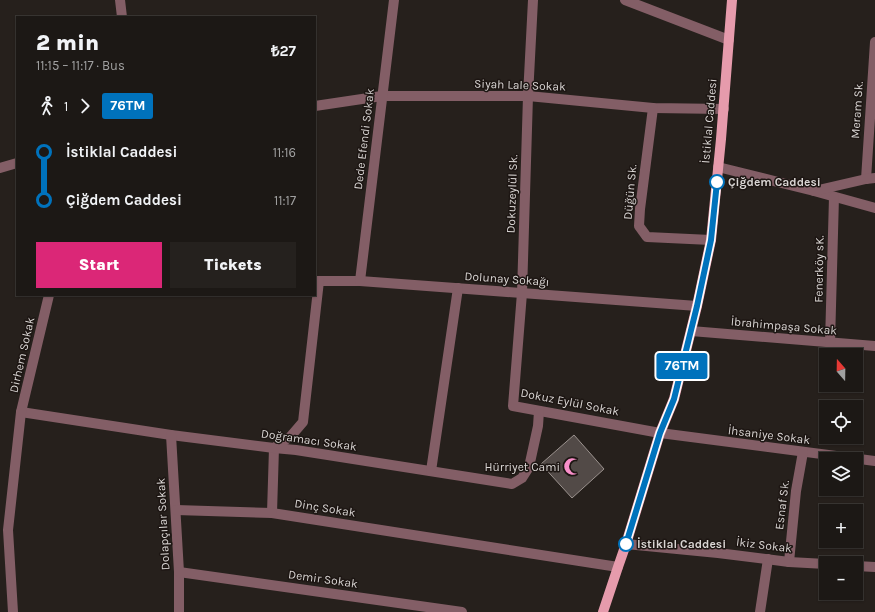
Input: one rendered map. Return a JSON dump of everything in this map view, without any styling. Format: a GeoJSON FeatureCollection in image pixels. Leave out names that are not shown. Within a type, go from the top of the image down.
{"type":"FeatureCollection","features":[{"type":"Feature","properties":{"kind":"main road","name":"İstiklal Caddesi"},"geometry":{"type":"LineString","coordinates":[[603,612],[626,544],[660,433],[674,399],[697,306],[711,240],[724,109],[732,0]]}},
{"type":"Feature","properties":{"kind":"street"},"geometry":{"type":"LineString","coordinates":[[120,0],[122,16]]}},
{"type":"Feature","properties":{"kind":"street","name":"Dede Efendi Sokak"},"geometry":{"type":"LineString","coordinates":[[360,281],[394,0]]}},
{"type":"Feature","properties":{"kind":"street"},"geometry":{"type":"LineString","coordinates":[[528,96],[533,0]]}},
{"type":"Feature","properties":{"kind":"street"},"geometry":{"type":"LineString","coordinates":[[625,0],[729,40]]}},
{"type":"Feature","properties":{"kind":"street","name":"Meram Sk."},"geometry":{"type":"LineString","coordinates":[[871,179],[875,43]]}},
{"type":"Feature","properties":{"kind":"street","name":"Siyah Lale Sokak"},"geometry":{"type":"LineString","coordinates":[[316,106],[382,96],[528,96],[653,108],[724,109]]}},
{"type":"Feature","properties":{"kind":"street","name":"Dokuzeylül Sk."},"geometry":{"type":"LineString","coordinates":[[522,293],[528,96]]}},
{"type":"Feature","properties":{"kind":"street","name":"Düğün Sk."},"geometry":{"type":"LineString","coordinates":[[653,108],[639,226],[647,237],[711,240]]}},
{"type":"Feature","properties":{"kind":"street"},"geometry":{"type":"LineString","coordinates":[[0,168],[16,163]]}},
{"type":"Feature","properties":{"kind":"street"},"geometry":{"type":"LineString","coordinates":[[718,168],[814,191],[875,208]]}},
{"type":"Feature","properties":{"kind":"street"},"geometry":{"type":"LineString","coordinates":[[814,191],[871,179]]}},
{"type":"Feature","properties":{"kind":"street","name":"Fenerköy sK."},"geometry":{"type":"LineString","coordinates":[[830,343],[834,197]]}},
{"type":"Feature","properties":{"kind":"street"},"geometry":{"type":"LineString","coordinates":[[316,291],[317,281]]}},
{"type":"Feature","properties":{"kind":"street","name":"Dolunay Sokağı"},"geometry":{"type":"LineString","coordinates":[[317,281],[360,281],[697,306]]}},
{"type":"Feature","properties":{"kind":"street"},"geometry":{"type":"LineString","coordinates":[[431,471],[458,288]]}},
{"type":"Feature","properties":{"kind":"street","name":"Dokuz Eylül Sokak"},"geometry":{"type":"LineString","coordinates":[[522,293],[513,406],[660,433]]}},
{"type":"Feature","properties":{"kind":"street","name":"Dirhem Sokak"},"geometry":{"type":"LineString","coordinates":[[13,612],[4,531],[22,412],[49,296]]}},
{"type":"Feature","properties":{"kind":"street"},"geometry":{"type":"LineString","coordinates":[[272,513],[274,448],[291,436],[303,422],[316,296]]}},
{"type":"Feature","properties":{"kind":"street","name":"İbrahimpaşa Sokak"},"geometry":{"type":"LineString","coordinates":[[691,331],[875,346]]}},
{"type":"Feature","properties":{"kind":"street","name":"Doğramacı Sokak"},"geometry":{"type":"LineString","coordinates":[[22,412],[171,435],[296,450],[512,484],[522,478],[530,467],[538,426],[539,411]]}},
{"type":"Feature","properties":{"kind":"street","name":"İhsaniye Sokak"},"geometry":{"type":"LineString","coordinates":[[660,433],[875,461]]}},
{"type":"Feature","properties":{"kind":"street","name":"Dolapçılar Sokak"},"geometry":{"type":"LineString","coordinates":[[171,435],[179,572],[179,612]]}},
{"type":"Feature","properties":{"kind":"street","name":"Esnaf Sk."},"geometry":{"type":"LineString","coordinates":[[789,562],[796,491],[803,452]]}},
{"type":"Feature","properties":{"kind":"street","name":"Dinç Sokak"},"geometry":{"type":"LineString","coordinates":[[176,510],[272,513],[618,567]]}},
{"type":"Feature","properties":{"kind":"street","name":"İkiz Sokak"},"geometry":{"type":"LineString","coordinates":[[626,544],[718,552],[789,562],[819,564]]}},
{"type":"Feature","properties":{"kind":"street"},"geometry":{"type":"LineString","coordinates":[[760,612],[768,559]]}},
{"type":"Feature","properties":{"kind":"street"},"geometry":{"type":"LineString","coordinates":[[863,566],[875,567]]}},
{"type":"Feature","properties":{"kind":"street","name":"Demir Sokak"},"geometry":{"type":"LineString","coordinates":[[179,572],[462,612]]}},
{"type":"Feature","properties":{"kind":"building","name":"Hürriyet Cami"},"geometry":{"type":"Polygon","coordinates":[[[574,435],[604,469],[572,498],[541,464],[574,435]]]}},
{"type":"Feature","properties":{"kind":"bus line","name":"76TM"},"geometry":{"type":"LineString","coordinates":[[626,544],[660,433],[674,399],[697,306],[711,240],[717,182]]}},
{"type":"Feature","properties":{"kind":"place","name":"Çiğdem Caddesi"},"geometry":{"type":"Point","coordinates":[717,182]}},
{"type":"Feature","properties":{"kind":"place","name":"Hürriyet Cami"},"geometry":{"type":"Point","coordinates":[573,467]}},
{"type":"Feature","properties":{"kind":"place","name":"İstiklal Caddesi"},"geometry":{"type":"Point","coordinates":[626,544]}}]}
